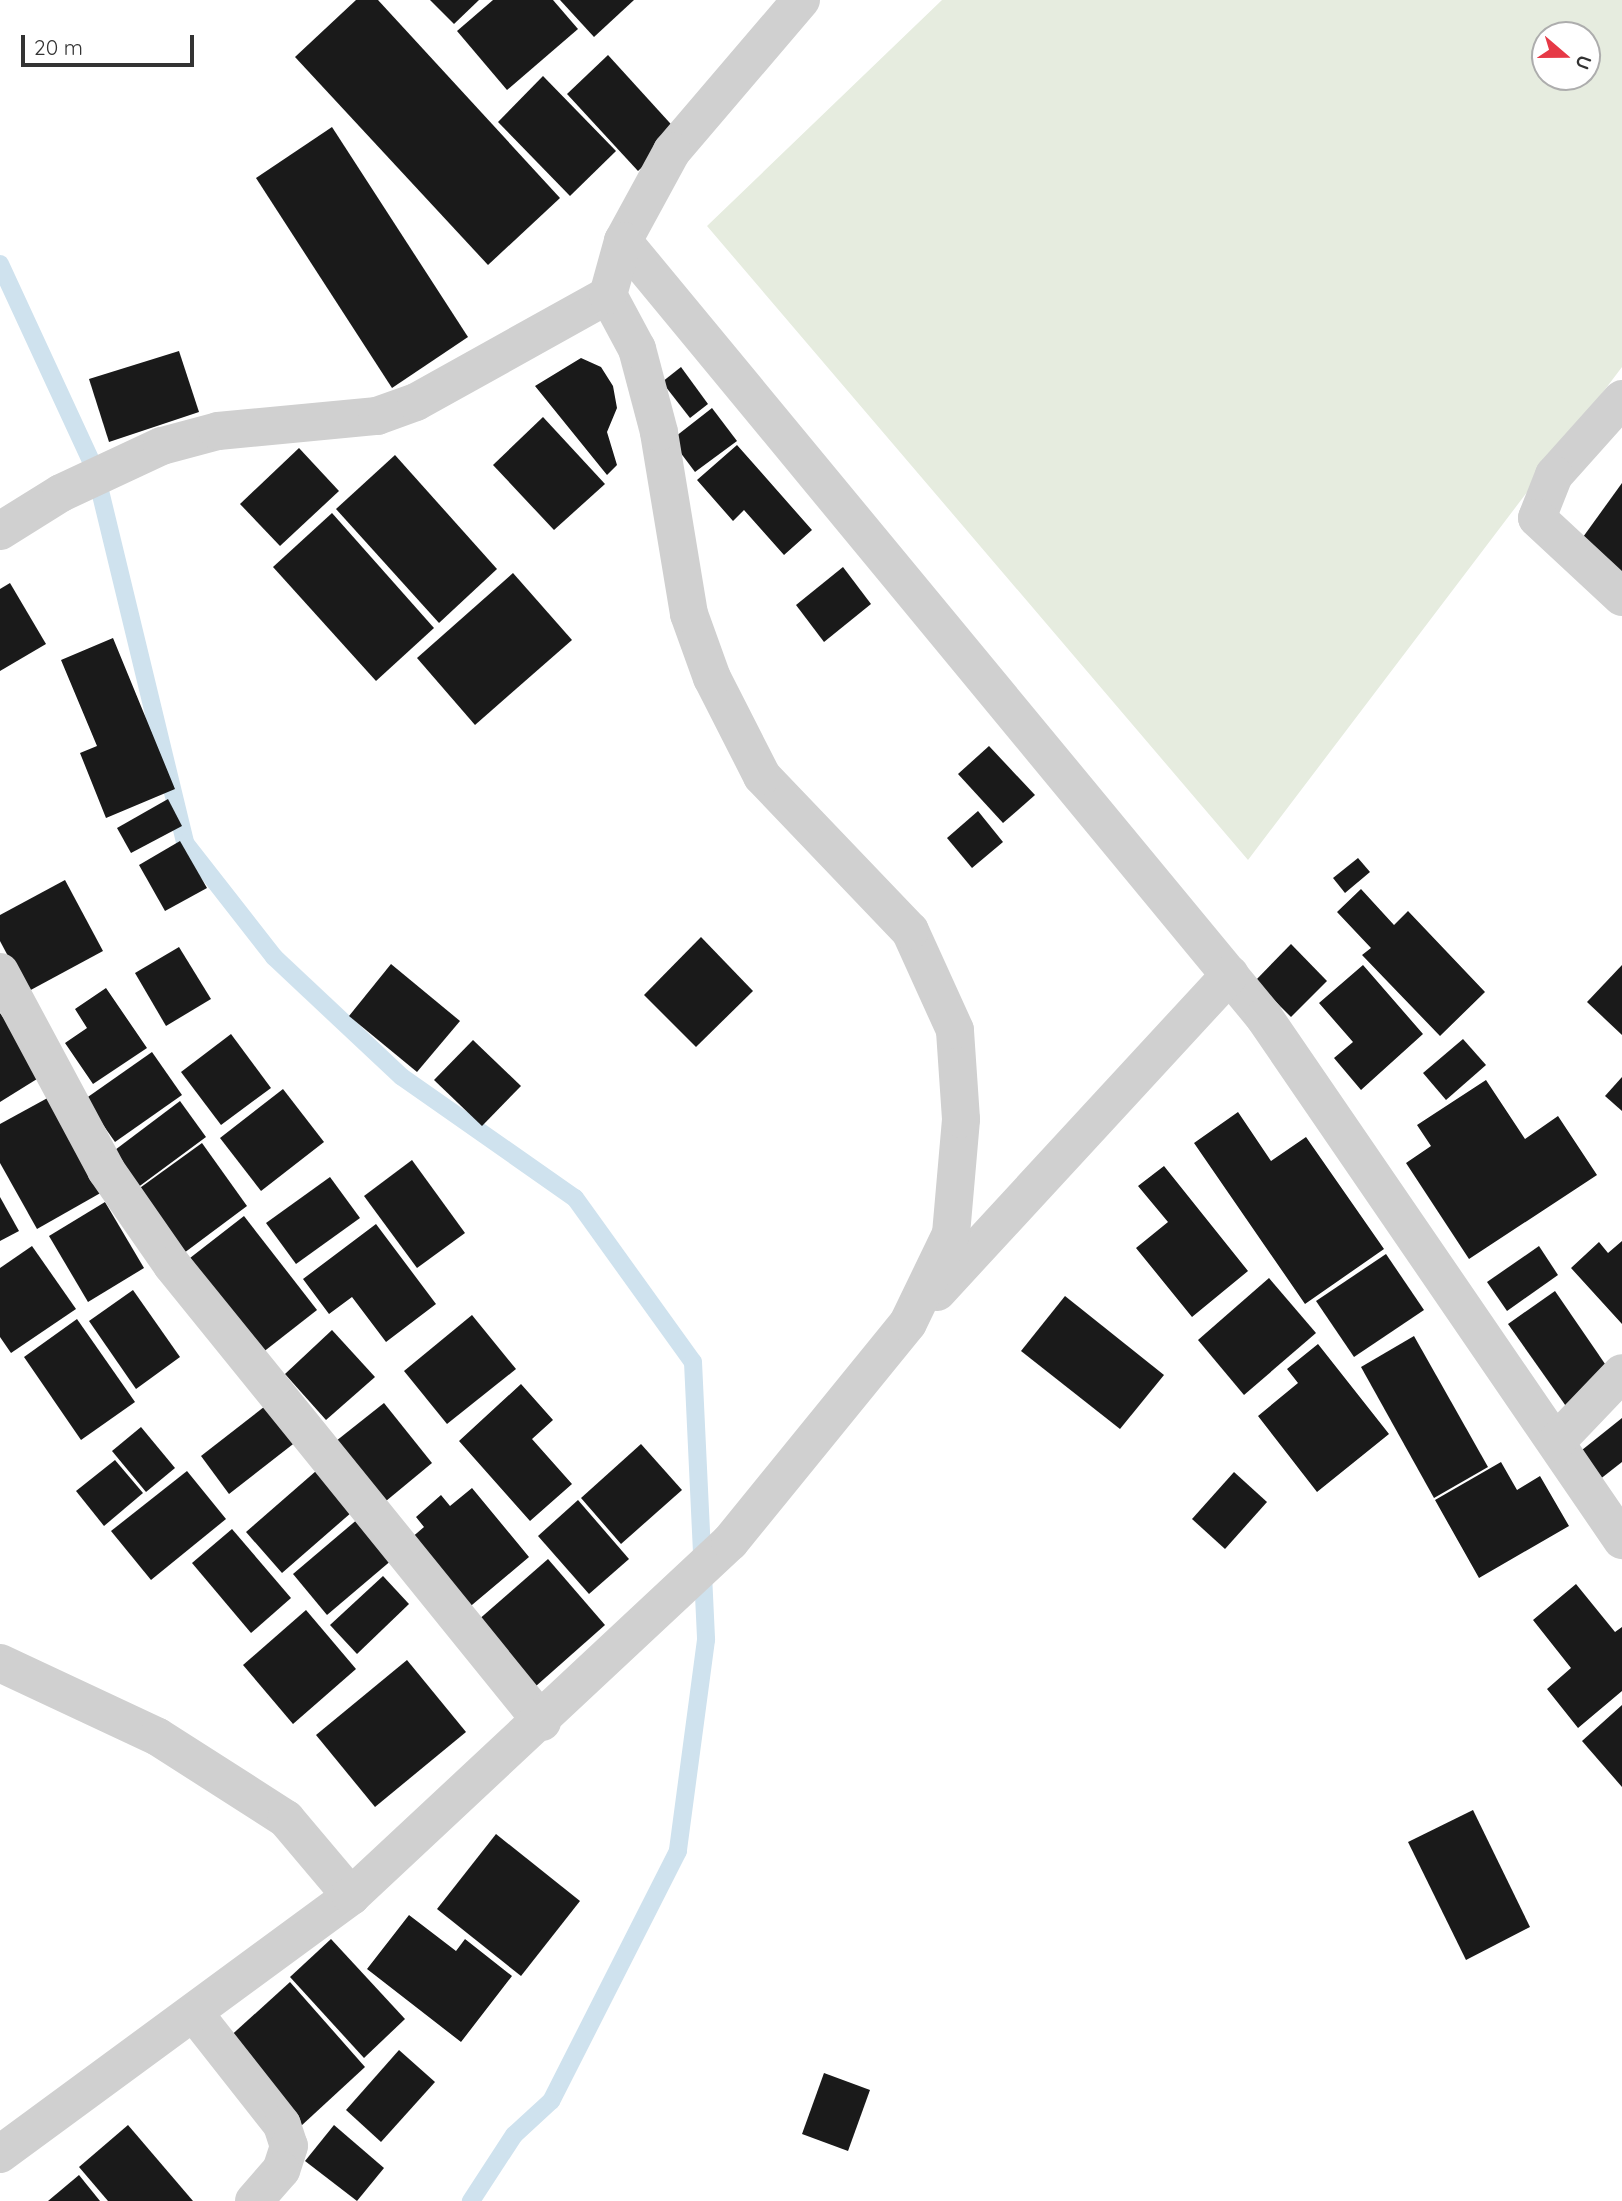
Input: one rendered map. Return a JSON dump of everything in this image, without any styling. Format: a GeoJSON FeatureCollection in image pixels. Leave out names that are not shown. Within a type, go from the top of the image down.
{"type":"FeatureCollection","features":[{"type":"Feature","properties":{"kind":"street"},"geometry":{"type":"LineString","coordinates":[[801,0],[672,151],[623,241],[608,295],[636,349],[659,432],[689,614],[712,678],[762,776],[910,931],[956,1030],[961,1119],[951,1234],[908,1323]]}},
{"type":"Feature","properties":{"kind":"street"},"geometry":{"type":"LineString","coordinates":[[623,241],[1230,974],[1622,1540]]}},
{"type":"Feature","properties":{"kind":"street"},"geometry":{"type":"LineString","coordinates":[[0,530],[61,493],[162,446],[218,431],[377,416],[416,402],[608,295]]}},
{"type":"Feature","properties":{"kind":"street"},"geometry":{"type":"LineString","coordinates":[[1622,399],[1554,475],[1537,517],[1622,597]]}},
{"type":"Feature","properties":{"kind":"street"},"geometry":{"type":"LineString","coordinates":[[0,972],[106,1170],[172,1265],[542,1722]]}},
{"type":"Feature","properties":{"kind":"street"},"geometry":{"type":"LineString","coordinates":[[0,2154],[351,1896],[542,1722],[656,1605],[730,1542],[908,1323],[1230,974]]}},
{"type":"Feature","properties":{"kind":"street"},"geometry":{"type":"LineString","coordinates":[[1556,1442],[1622,1373]]}},
{"type":"Feature","properties":{"kind":"street"},"geometry":{"type":"LineString","coordinates":[[0,1663],[158,1737],[286,1819],[351,1896]]}},
{"type":"Feature","properties":{"kind":"street"},"geometry":{"type":"LineString","coordinates":[[194,2013],[282,2125],[289,2146],[281,2170],[254,2201]]}},
{"type":"Feature","properties":{"kind":"shaded area"},"geometry":{"type":"Polygon","coordinates":[[[942,0],[1622,0],[1622,367],[1248,860],[707,226],[942,0]]]}},
{"type":"Feature","properties":{"kind":"building"},"geometry":{"type":"Polygon","coordinates":[[[356,0],[378,0],[560,198],[488,265],[295,57],[356,0]]]}},
{"type":"Feature","properties":{"kind":"building"},"geometry":{"type":"Polygon","coordinates":[[[430,0],[479,0],[454,24],[430,0]]]}},
{"type":"Feature","properties":{"kind":"building"},"geometry":{"type":"Polygon","coordinates":[[[493,0],[553,0],[578,29],[507,90],[457,31],[493,0]]]}},
{"type":"Feature","properties":{"kind":"building"},"geometry":{"type":"Polygon","coordinates":[[[560,0],[634,0],[594,37],[560,0]]]}},
{"type":"Feature","properties":{"kind":"building"},"geometry":{"type":"Polygon","coordinates":[[[608,55],[679,133],[638,171],[567,94],[608,55]]]}},
{"type":"Feature","properties":{"kind":"building"},"geometry":{"type":"Polygon","coordinates":[[[543,76],[616,151],[570,196],[498,122],[543,76]]]}},
{"type":"Feature","properties":{"kind":"building"},"geometry":{"type":"Polygon","coordinates":[[[332,127],[468,337],[392,388],[256,178],[332,127]]]}},
{"type":"Feature","properties":{"kind":"building"},"geometry":{"type":"Polygon","coordinates":[[[179,351],[199,412],[109,442],[89,379],[179,351]]]}},
{"type":"Feature","properties":{"kind":"building"},"geometry":{"type":"Polygon","coordinates":[[[581,358],[601,367],[613,386],[617,408],[607,432],[617,465],[607,475],[535,386],[581,358]]]}},
{"type":"Feature","properties":{"kind":"building"},"geometry":{"type":"Polygon","coordinates":[[[681,367],[708,404],[690,418],[662,382],[681,367]]]}},
{"type":"Feature","properties":{"kind":"building"},"geometry":{"type":"Polygon","coordinates":[[[712,408],[737,441],[695,472],[671,440],[712,408]]]}},
{"type":"Feature","properties":{"kind":"building"},"geometry":{"type":"Polygon","coordinates":[[[543,417],[605,484],[554,530],[493,465],[543,417]]]}},
{"type":"Feature","properties":{"kind":"building"},"geometry":{"type":"Polygon","coordinates":[[[737,445],[812,530],[784,555],[744,510],[733,521],[697,480],[737,445]]]}},
{"type":"Feature","properties":{"kind":"building"},"geometry":{"type":"Polygon","coordinates":[[[299,448],[339,491],[280,546],[240,504],[299,448]]]}},
{"type":"Feature","properties":{"kind":"building"},"geometry":{"type":"Polygon","coordinates":[[[395,455],[497,569],[439,623],[336,509],[395,455]]]}},
{"type":"Feature","properties":{"kind":"building"},"geometry":{"type":"Polygon","coordinates":[[[1622,483],[1622,577],[1578,544],[1622,483]]]}},
{"type":"Feature","properties":{"kind":"building"},"geometry":{"type":"Polygon","coordinates":[[[332,513],[434,628],[376,681],[273,567],[332,513]]]}},
{"type":"Feature","properties":{"kind":"building"},"geometry":{"type":"Polygon","coordinates":[[[843,567],[871,604],[824,642],[796,605],[843,567]]]}},
{"type":"Feature","properties":{"kind":"building"},"geometry":{"type":"Polygon","coordinates":[[[513,573],[572,640],[475,725],[417,658],[513,573]]]}},
{"type":"Feature","properties":{"kind":"building"},"geometry":{"type":"Polygon","coordinates":[[[10,583],[46,644],[0,671],[0,589],[10,583]]]}},
{"type":"Feature","properties":{"kind":"building"},"geometry":{"type":"Polygon","coordinates":[[[113,638],[175,789],[106,818],[80,753],[97,746],[61,660],[113,638]]]}},
{"type":"Feature","properties":{"kind":"building"},"geometry":{"type":"Polygon","coordinates":[[[989,746],[1035,795],[1003,823],[958,774],[989,746]]]}},
{"type":"Feature","properties":{"kind":"building"},"geometry":{"type":"Polygon","coordinates":[[[168,799],[182,826],[131,853],[117,828],[168,799]]]}},
{"type":"Feature","properties":{"kind":"building"},"geometry":{"type":"Polygon","coordinates":[[[978,811],[1003,842],[972,868],[947,838],[978,811]]]}},
{"type":"Feature","properties":{"kind":"building"},"geometry":{"type":"Polygon","coordinates":[[[180,841],[207,888],[165,911],[139,865],[180,841]]]}},
{"type":"Feature","properties":{"kind":"building"},"geometry":{"type":"Polygon","coordinates":[[[1358,858],[1370,872],[1345,893],[1333,878],[1358,858]]]}},
{"type":"Feature","properties":{"kind":"building"},"geometry":{"type":"Polygon","coordinates":[[[65,880],[103,951],[27,992],[0,941],[0,915],[65,880]]]}},
{"type":"Feature","properties":{"kind":"building"},"geometry":{"type":"Polygon","coordinates":[[[1361,889],[1394,925],[1408,911],[1485,992],[1440,1036],[1362,955],[1371,948],[1337,912],[1361,889]]]}},
{"type":"Feature","properties":{"kind":"building"},"geometry":{"type":"Polygon","coordinates":[[[701,937],[753,991],[696,1047],[644,995],[701,937]]]}},
{"type":"Feature","properties":{"kind":"building"},"geometry":{"type":"Polygon","coordinates":[[[1291,944],[1327,981],[1291,1017],[1255,981],[1291,944]]]}},
{"type":"Feature","properties":{"kind":"building"},"geometry":{"type":"Polygon","coordinates":[[[179,947],[211,999],[166,1026],[135,973],[179,947]]]}},
{"type":"Feature","properties":{"kind":"building"},"geometry":{"type":"Polygon","coordinates":[[[391,964],[460,1021],[417,1072],[349,1016],[391,964]]]}},
{"type":"Feature","properties":{"kind":"building"},"geometry":{"type":"Polygon","coordinates":[[[1363,965],[1423,1034],[1361,1090],[1334,1058],[1353,1042],[1319,1003],[1363,965]]]}},
{"type":"Feature","properties":{"kind":"building"},"geometry":{"type":"Polygon","coordinates":[[[1622,965],[1622,1035],[1587,1002],[1622,965]]]}},
{"type":"Feature","properties":{"kind":"building"},"geometry":{"type":"Polygon","coordinates":[[[106,988],[147,1048],[93,1084],[65,1043],[87,1028],[75,1009],[106,988]]]}},
{"type":"Feature","properties":{"kind":"building"},"geometry":{"type":"Polygon","coordinates":[[[0,1013],[45,1074],[0,1102],[0,1013]]]}},
{"type":"Feature","properties":{"kind":"building"},"geometry":{"type":"Polygon","coordinates":[[[231,1034],[271,1088],[221,1125],[181,1072],[231,1034]]]}},
{"type":"Feature","properties":{"kind":"building"},"geometry":{"type":"Polygon","coordinates":[[[1463,1039],[1486,1065],[1446,1100],[1423,1073],[1463,1039]]]}},
{"type":"Feature","properties":{"kind":"building"},"geometry":{"type":"Polygon","coordinates":[[[473,1040],[521,1086],[482,1126],[434,1080],[473,1040]]]}},
{"type":"Feature","properties":{"kind":"building"},"geometry":{"type":"Polygon","coordinates":[[[152,1052],[182,1095],[115,1142],[85,1099],[152,1052]]]}},
{"type":"Feature","properties":{"kind":"building"},"geometry":{"type":"Polygon","coordinates":[[[1622,1077],[1622,1111],[1605,1096],[1622,1077]]]}},
{"type":"Feature","properties":{"kind":"building"},"geometry":{"type":"Polygon","coordinates":[[[1486,1080],[1525,1139],[1558,1116],[1597,1175],[1469,1259],[1406,1163],[1431,1146],[1417,1125],[1486,1080]]]}},
{"type":"Feature","properties":{"kind":"building"},"geometry":{"type":"Polygon","coordinates":[[[283,1089],[324,1142],[261,1191],[220,1138],[283,1089]]]}},
{"type":"Feature","properties":{"kind":"building"},"geometry":{"type":"Polygon","coordinates":[[[53,1095],[104,1191],[37,1229],[0,1163],[0,1124],[53,1095]]]}},
{"type":"Feature","properties":{"kind":"building"},"geometry":{"type":"Polygon","coordinates":[[[180,1101],[206,1137],[137,1188],[111,1153],[180,1101]]]}},
{"type":"Feature","properties":{"kind":"building"},"geometry":{"type":"Polygon","coordinates":[[[1238,1112],[1271,1161],[1306,1137],[1384,1249],[1305,1304],[1194,1143],[1238,1112]]]}},
{"type":"Feature","properties":{"kind":"building"},"geometry":{"type":"Polygon","coordinates":[[[202,1143],[247,1206],[184,1253],[137,1190],[202,1143]]]}},
{"type":"Feature","properties":{"kind":"building"},"geometry":{"type":"Polygon","coordinates":[[[412,1160],[465,1233],[417,1268],[364,1196],[412,1160]]]}},
{"type":"Feature","properties":{"kind":"building"},"geometry":{"type":"Polygon","coordinates":[[[1164,1166],[1248,1271],[1192,1317],[1136,1248],[1168,1222],[1138,1186],[1164,1166]]]}},
{"type":"Feature","properties":{"kind":"building"},"geometry":{"type":"Polygon","coordinates":[[[330,1177],[360,1218],[296,1264],[266,1223],[330,1177]]]}},
{"type":"Feature","properties":{"kind":"building"},"geometry":{"type":"Polygon","coordinates":[[[0,1197],[19,1231],[0,1241],[0,1197]]]}},
{"type":"Feature","properties":{"kind":"building"},"geometry":{"type":"Polygon","coordinates":[[[105,1202],[144,1268],[88,1302],[49,1236],[105,1202]]]}},
{"type":"Feature","properties":{"kind":"building"},"geometry":{"type":"Polygon","coordinates":[[[244,1216],[317,1310],[262,1353],[190,1258],[244,1216]]]}},
{"type":"Feature","properties":{"kind":"building"},"geometry":{"type":"Polygon","coordinates":[[[376,1224],[436,1304],[386,1342],[352,1297],[329,1314],[303,1279],[376,1224]]]}},
{"type":"Feature","properties":{"kind":"building"},"geometry":{"type":"Polygon","coordinates":[[[1622,1241],[1622,1324],[1571,1268],[1599,1242],[1608,1253],[1622,1241]]]}},
{"type":"Feature","properties":{"kind":"building"},"geometry":{"type":"Polygon","coordinates":[[[32,1246],[76,1309],[11,1353],[0,1337],[0,1268],[32,1246]]]}},
{"type":"Feature","properties":{"kind":"building"},"geometry":{"type":"Polygon","coordinates":[[[1539,1246],[1558,1275],[1507,1311],[1487,1282],[1539,1246]]]}},
{"type":"Feature","properties":{"kind":"building"},"geometry":{"type":"Polygon","coordinates":[[[1386,1254],[1424,1310],[1354,1357],[1316,1301],[1386,1254]]]}},
{"type":"Feature","properties":{"kind":"building"},"geometry":{"type":"Polygon","coordinates":[[[1269,1278],[1316,1333],[1244,1395],[1198,1340],[1269,1278]]]}},
{"type":"Feature","properties":{"kind":"building"},"geometry":{"type":"Polygon","coordinates":[[[133,1290],[180,1357],[136,1389],[89,1321],[133,1290]]]}},
{"type":"Feature","properties":{"kind":"building"},"geometry":{"type":"Polygon","coordinates":[[[1555,1291],[1614,1377],[1568,1409],[1508,1324],[1555,1291]]]}},
{"type":"Feature","properties":{"kind":"building"},"geometry":{"type":"Polygon","coordinates":[[[1065,1296],[1164,1375],[1120,1429],[1021,1351],[1065,1296]]]}},
{"type":"Feature","properties":{"kind":"building"},"geometry":{"type":"Polygon","coordinates":[[[472,1315],[516,1369],[447,1424],[404,1371],[472,1315]]]}},
{"type":"Feature","properties":{"kind":"building"},"geometry":{"type":"Polygon","coordinates":[[[77,1319],[135,1402],[81,1440],[24,1357],[77,1319]]]}},
{"type":"Feature","properties":{"kind":"building"},"geometry":{"type":"Polygon","coordinates":[[[332,1330],[375,1377],[326,1420],[285,1374],[332,1330]]]}},
{"type":"Feature","properties":{"kind":"building"},"geometry":{"type":"Polygon","coordinates":[[[1414,1336],[1488,1467],[1434,1498],[1361,1367],[1414,1336]]]}},
{"type":"Feature","properties":{"kind":"building"},"geometry":{"type":"Polygon","coordinates":[[[1318,1344],[1389,1434],[1317,1492],[1258,1416],[1298,1383],[1287,1369],[1318,1344]]]}},
{"type":"Feature","properties":{"kind":"building"},"geometry":{"type":"Polygon","coordinates":[[[521,1384],[553,1420],[532,1439],[572,1484],[530,1521],[459,1441],[521,1384]]]}},
{"type":"Feature","properties":{"kind":"building"},"geometry":{"type":"Polygon","coordinates":[[[269,1403],[297,1441],[229,1494],[201,1456],[269,1403]]]}},
{"type":"Feature","properties":{"kind":"building"},"geometry":{"type":"Polygon","coordinates":[[[384,1403],[432,1463],[380,1506],[331,1445],[384,1403]]]}},
{"type":"Feature","properties":{"kind":"building"},"geometry":{"type":"Polygon","coordinates":[[[1622,1418],[1622,1462],[1599,1480],[1577,1454],[1622,1418]]]}},
{"type":"Feature","properties":{"kind":"building"},"geometry":{"type":"Polygon","coordinates":[[[141,1427],[175,1468],[146,1492],[112,1451],[141,1427]]]}},
{"type":"Feature","properties":{"kind":"building"},"geometry":{"type":"Polygon","coordinates":[[[641,1444],[682,1490],[621,1544],[581,1498],[641,1444]]]}},
{"type":"Feature","properties":{"kind":"building"},"geometry":{"type":"Polygon","coordinates":[[[115,1460],[143,1493],[104,1526],[76,1491],[115,1460]]]}},
{"type":"Feature","properties":{"kind":"building"},"geometry":{"type":"Polygon","coordinates":[[[1501,1462],[1517,1490],[1540,1476],[1569,1526],[1479,1578],[1435,1500],[1501,1462]]]}},
{"type":"Feature","properties":{"kind":"building"},"geometry":{"type":"Polygon","coordinates":[[[187,1471],[226,1519],[151,1580],[111,1531],[187,1471]]]}},
{"type":"Feature","properties":{"kind":"building"},"geometry":{"type":"Polygon","coordinates":[[[316,1471],[352,1512],[282,1573],[246,1532],[316,1471]]]}},
{"type":"Feature","properties":{"kind":"building"},"geometry":{"type":"Polygon","coordinates":[[[1234,1472],[1267,1502],[1225,1549],[1192,1519],[1234,1472]]]}},
{"type":"Feature","properties":{"kind":"building"},"geometry":{"type":"Polygon","coordinates":[[[472,1488],[529,1557],[460,1615],[403,1545],[424,1527],[416,1517],[441,1495],[450,1506],[472,1488]]]}},
{"type":"Feature","properties":{"kind":"building"},"geometry":{"type":"Polygon","coordinates":[[[578,1500],[629,1559],[589,1594],[538,1536],[578,1500]]]}},
{"type":"Feature","properties":{"kind":"building"},"geometry":{"type":"Polygon","coordinates":[[[359,1518],[393,1559],[327,1615],[293,1574],[359,1518]]]}},
{"type":"Feature","properties":{"kind":"building"},"geometry":{"type":"Polygon","coordinates":[[[232,1529],[291,1598],[251,1633],[192,1563],[232,1529]]]}},
{"type":"Feature","properties":{"kind":"building"},"geometry":{"type":"Polygon","coordinates":[[[548,1559],[605,1625],[527,1694],[469,1628],[548,1559]]]}},
{"type":"Feature","properties":{"kind":"building"},"geometry":{"type":"Polygon","coordinates":[[[383,1576],[409,1604],[357,1654],[330,1625],[383,1576]]]}},
{"type":"Feature","properties":{"kind":"building"},"geometry":{"type":"Polygon","coordinates":[[[1576,1584],[1615,1632],[1622,1627],[1622,1691],[1578,1728],[1547,1689],[1571,1668],[1533,1620],[1576,1584]]]}},
{"type":"Feature","properties":{"kind":"building"},"geometry":{"type":"Polygon","coordinates":[[[306,1610],[356,1669],[293,1724],[243,1665],[306,1610]]]}},
{"type":"Feature","properties":{"kind":"building"},"geometry":{"type":"Polygon","coordinates":[[[407,1660],[466,1732],[375,1807],[316,1735],[407,1660]]]}},
{"type":"Feature","properties":{"kind":"building"},"geometry":{"type":"Polygon","coordinates":[[[1622,1705],[1622,1787],[1582,1741],[1622,1705]]]}},
{"type":"Feature","properties":{"kind":"building"},"geometry":{"type":"Polygon","coordinates":[[[1473,1810],[1530,1927],[1466,1960],[1408,1842],[1473,1810]]]}},
{"type":"Feature","properties":{"kind":"building"},"geometry":{"type":"Polygon","coordinates":[[[496,1834],[580,1901],[521,1976],[437,1909],[496,1834]]]}},
{"type":"Feature","properties":{"kind":"building"},"geometry":{"type":"Polygon","coordinates":[[[409,1915],[456,1951],[465,1939],[512,1976],[461,2042],[367,1969],[409,1915]]]}},
{"type":"Feature","properties":{"kind":"building"},"geometry":{"type":"Polygon","coordinates":[[[331,1939],[405,2019],[364,2058],[290,1977],[331,1939]]]}},
{"type":"Feature","properties":{"kind":"building"},"geometry":{"type":"Polygon","coordinates":[[[290,1982],[365,2067],[301,2126],[226,2040],[290,1982]]]}},
{"type":"Feature","properties":{"kind":"building"},"geometry":{"type":"Polygon","coordinates":[[[399,2050],[435,2082],[381,2142],[346,2110],[399,2050]]]}},
{"type":"Feature","properties":{"kind":"building"},"geometry":{"type":"Polygon","coordinates":[[[824,2073],[870,2090],[848,2151],[802,2134],[824,2073]]]}},
{"type":"Feature","properties":{"kind":"building"},"geometry":{"type":"Polygon","coordinates":[[[128,2125],[193,2201],[108,2201],[79,2167],[128,2125]]]}},
{"type":"Feature","properties":{"kind":"building"},"geometry":{"type":"Polygon","coordinates":[[[334,2125],[384,2168],[357,2201],[305,2161],[334,2125]]]}},
{"type":"Feature","properties":{"kind":"building"},"geometry":{"type":"Polygon","coordinates":[[[79,2175],[100,2201],[48,2201],[79,2175]]]}},
{"type":"Feature","properties":{"kind":"waterway"},"geometry":{"type":"LineString","coordinates":[[0,264],[95,470],[185,843],[274,957],[402,1077],[575,1198],[693,1362],[706,1640],[678,1851],[551,2101],[514,2135],[471,2201]]}}]}
